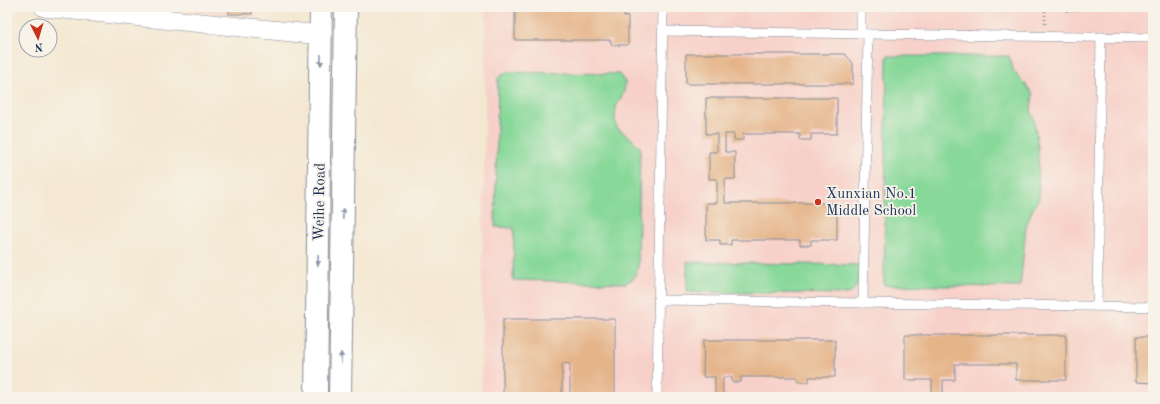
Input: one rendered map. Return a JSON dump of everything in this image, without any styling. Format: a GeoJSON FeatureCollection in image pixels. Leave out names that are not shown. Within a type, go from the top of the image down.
{"type":"FeatureCollection","features":[{"type":"Feature","properties":{"kind":"street"},"geometry":{"type":"LineString","coordinates":[[44,7],[321,35]]}},
{"type":"Feature","properties":{"kind":"street","name":"Weihe Road"},"geometry":{"type":"LineString","coordinates":[[316,397],[321,7]]}},
{"type":"Feature","properties":{"kind":"street","name":"Weihe Road"},"geometry":{"type":"LineString","coordinates":[[340,397],[346,7]]}},
{"type":"Feature","properties":{"kind":"lane"},"geometry":{"type":"LineString","coordinates":[[657,397],[663,7]]}},
{"type":"Feature","properties":{"kind":"lane"},"geometry":{"type":"LineString","coordinates":[[861,7],[864,34],[864,303]]}},
{"type":"Feature","properties":{"kind":"lane"},"geometry":{"type":"LineString","coordinates":[[662,31],[1153,38]]}},
{"type":"Feature","properties":{"kind":"lane"},"geometry":{"type":"LineString","coordinates":[[1097,306],[1101,37]]}},
{"type":"Feature","properties":{"kind":"lane"},"geometry":{"type":"LineString","coordinates":[[658,300],[1153,307]]}},
{"type":"Feature","properties":{"kind":"path"},"geometry":{"type":"LineString","coordinates":[[1044,36],[1045,7]]}},
{"type":"Feature","properties":{"kind":"shaded area"},"geometry":{"type":"Polygon","coordinates":[[[146,7],[255,7],[255,18],[146,7]]]}},
{"type":"Feature","properties":{"kind":"shaded area","name":"Xunxian No.1 Middle School"},"geometry":{"type":"Polygon","coordinates":[[[486,7],[1153,7],[1153,397],[481,397],[486,7]]]}},
{"type":"Feature","properties":{"kind":"green space"},"geometry":{"type":"Polygon","coordinates":[[[887,56],[1009,56],[1014,72],[1033,94],[1031,110],[1038,147],[1039,198],[1030,215],[1026,227],[1020,287],[884,285],[887,56]]]}},
{"type":"Feature","properties":{"kind":"green space"},"geometry":{"type":"Polygon","coordinates":[[[506,72],[619,74],[625,82],[624,92],[616,107],[615,120],[617,128],[631,138],[640,147],[638,267],[634,278],[626,283],[513,280],[514,228],[495,227],[498,78],[506,72]]]}},
{"type":"Feature","properties":{"kind":"green space"},"geometry":{"type":"Polygon","coordinates":[[[687,262],[860,265],[859,278],[856,288],[849,294],[687,292],[687,262]]]}},
{"type":"Feature","properties":{"kind":"building"},"geometry":{"type":"Polygon","coordinates":[[[229,7],[252,7],[252,14],[229,14],[229,7]]]}},
{"type":"Feature","properties":{"kind":"building"},"geometry":{"type":"Polygon","coordinates":[[[515,7],[624,7],[624,17],[628,16],[628,45],[611,45],[611,40],[515,40],[515,7]]]}},
{"type":"Feature","properties":{"kind":"building"},"geometry":{"type":"Polygon","coordinates":[[[902,7],[913,7],[913,9],[902,9],[902,7]]]}},
{"type":"Feature","properties":{"kind":"building"},"geometry":{"type":"Polygon","coordinates":[[[983,7],[994,7],[994,9],[982,9],[983,7]]]}},
{"type":"Feature","properties":{"kind":"building"},"geometry":{"type":"Polygon","coordinates":[[[1066,7],[1078,7],[1078,11],[1066,11],[1066,7]]]}},
{"type":"Feature","properties":{"kind":"building"},"geometry":{"type":"Polygon","coordinates":[[[686,54],[845,54],[853,63],[853,84],[686,84],[686,54]]]}},
{"type":"Feature","properties":{"kind":"building"},"geometry":{"type":"Polygon","coordinates":[[[706,98],[837,98],[837,134],[811,134],[811,140],[800,140],[800,134],[743,134],[743,140],[734,140],[734,134],[725,134],[725,152],[735,152],[735,179],[725,179],[725,203],[837,203],[837,240],[811,240],[811,245],[800,245],[800,240],[731,240],[731,245],[720,245],[720,240],[706,240],[706,203],[717,203],[717,179],[709,179],[709,152],[717,152],[717,134],[706,134],[706,98]]]}},
{"type":"Feature","properties":{"kind":"building"},"geometry":{"type":"Polygon","coordinates":[[[503,319],[615,319],[615,397],[570,397],[570,364],[562,363],[562,397],[503,397],[503,319]]]}},
{"type":"Feature","properties":{"kind":"building"},"geometry":{"type":"Polygon","coordinates":[[[905,335],[1066,335],[1066,380],[1016,380],[1016,364],[955,364],[955,380],[943,380],[943,397],[932,397],[932,380],[905,380],[905,335]]]}},
{"type":"Feature","properties":{"kind":"building"},"geometry":{"type":"Polygon","coordinates":[[[1136,337],[1153,337],[1153,383],[1136,382],[1136,337]]]}},
{"type":"Feature","properties":{"kind":"building"},"geometry":{"type":"Polygon","coordinates":[[[704,340],[835,340],[835,377],[809,377],[809,382],[798,382],[797,377],[741,377],[741,382],[732,382],[732,377],[723,377],[723,395],[733,395],[733,397],[706,397],[706,395],[715,395],[715,377],[703,377],[704,340]]]}},
{"type":"Feature","properties":{"kind":"place","name":"Xunxian No.1 Middle School"},"geometry":{"type":"Point","coordinates":[818,202]}}]}
